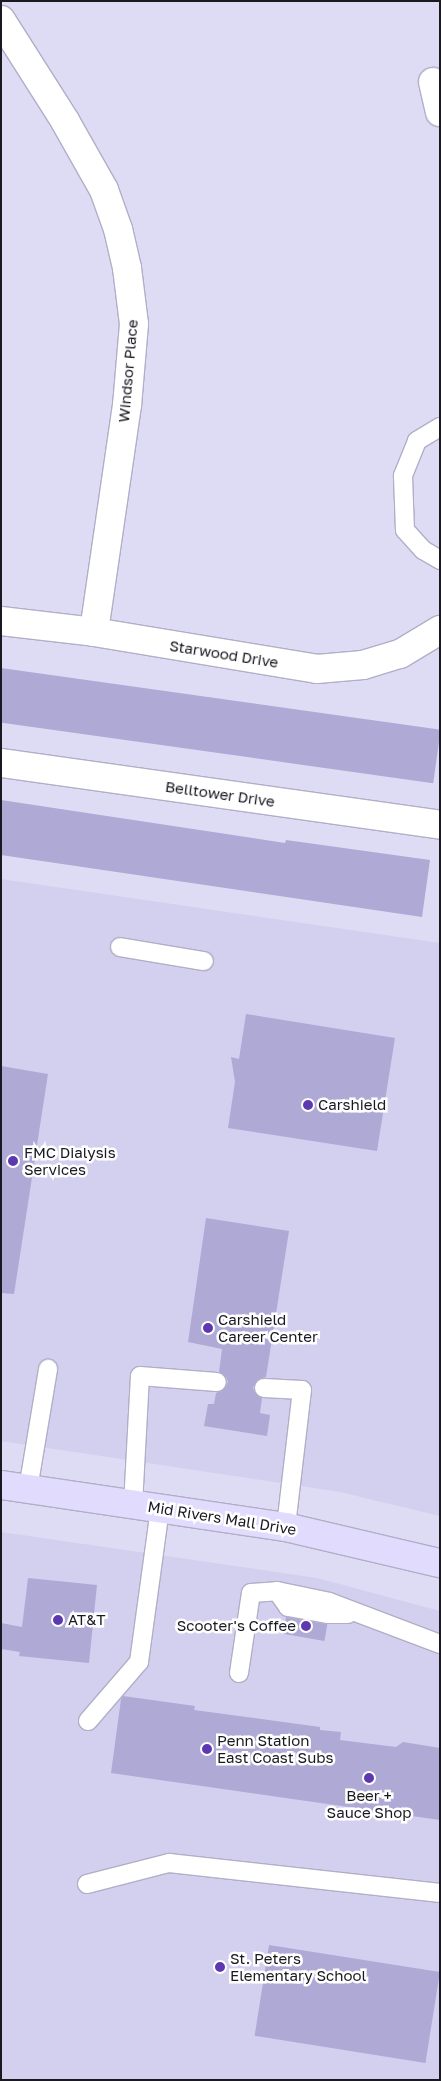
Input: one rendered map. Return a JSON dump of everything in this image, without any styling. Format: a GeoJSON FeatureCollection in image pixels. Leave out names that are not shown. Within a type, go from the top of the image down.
{"type":"FeatureCollection","features":[{"type":"Feature","properties":{"kind":"main road","name":"Mid Rivers Mall Drive"},"geometry":{"type":"LineString","coordinates":[[1,1485],[286,1527],[440,1563]]}},
{"type":"Feature","properties":{"kind":"street","name":"Windsor Place"},"geometry":{"type":"LineString","coordinates":[[1,20],[65,121],[104,190],[118,229],[127,268],[134,324],[127,396],[94,632]]}},
{"type":"Feature","properties":{"kind":"street"},"geometry":{"type":"LineString","coordinates":[[432,82],[440,112]]}},
{"type":"Feature","properties":{"kind":"street","name":"Starwood Drive"},"geometry":{"type":"LineString","coordinates":[[1,621],[94,632],[317,669],[363,665],[400,654],[440,630]]}},
{"type":"Feature","properties":{"kind":"street","name":"Belltower Drive"},"geometry":{"type":"LineString","coordinates":[[1,763],[440,825]]}},
{"type":"Feature","properties":{"kind":"lane"},"geometry":{"type":"LineString","coordinates":[[440,427],[418,441],[403,476],[405,530],[423,550],[440,560]]}},
{"type":"Feature","properties":{"kind":"lane"},"geometry":{"type":"LineString","coordinates":[[120,947],[204,961]]}},
{"type":"Feature","properties":{"kind":"lane"},"geometry":{"type":"LineString","coordinates":[[28,1489],[48,1369]]}},
{"type":"Feature","properties":{"kind":"lane"},"geometry":{"type":"LineString","coordinates":[[133,1505],[140,1376],[217,1382]]}},
{"type":"Feature","properties":{"kind":"lane"},"geometry":{"type":"LineString","coordinates":[[264,1388],[302,1390],[286,1527]]}},
{"type":"Feature","properties":{"kind":"lane"},"geometry":{"type":"LineString","coordinates":[[88,1721],[139,1662],[160,1509]]}},
{"type":"Feature","properties":{"kind":"lane"},"geometry":{"type":"LineString","coordinates":[[239,1673],[251,1593],[277,1591],[288,1607],[328,1614],[359,1614],[440,1644]]}},
{"type":"Feature","properties":{"kind":"lane"},"geometry":{"type":"LineString","coordinates":[[86,1884],[169,1864],[440,1893]]}},
{"type":"Feature","properties":{"kind":"shaded area"},"geometry":{"type":"Polygon","coordinates":[[[1,879],[440,943],[440,1516],[340,1492],[1,1441],[1,879]]]}},
{"type":"Feature","properties":{"kind":"shaded area"},"geometry":{"type":"Polygon","coordinates":[[[1,1532],[317,1578],[440,1611],[440,2080],[1,2080],[1,1532]]]}},
{"type":"Feature","properties":{"kind":"building"},"geometry":{"type":"Polygon","coordinates":[[[1,668],[440,730],[433,783],[1,723],[1,668]]]}},
{"type":"Feature","properties":{"kind":"building"},"geometry":{"type":"Polygon","coordinates":[[[1,800],[285,843],[286,840],[430,860],[422,917],[1,855],[1,800]]]}},
{"type":"Feature","properties":{"kind":"building","name":"Carshield"},"geometry":{"type":"Polygon","coordinates":[[[246,1014],[395,1038],[377,1151],[228,1128],[235,1082],[231,1057],[239,1059],[246,1014]]]}},
{"type":"Feature","properties":{"kind":"building","name":"FMC Dialysis Services"},"geometry":{"type":"Polygon","coordinates":[[[1,1066],[48,1074],[14,1294],[1,1293],[1,1066]]]}},
{"type":"Feature","properties":{"kind":"building"},"geometry":{"type":"Polygon","coordinates":[[[206,1218],[289,1231],[266,1377],[259,1379],[253,1387],[255,1393],[262,1398],[260,1413],[270,1415],[267,1436],[204,1426],[208,1404],[214,1404],[216,1393],[225,1388],[228,1382],[226,1377],[219,1372],[222,1349],[188,1342],[206,1218]]]}},
{"type":"Feature","properties":{"kind":"building","name":"AT&T"},"geometry":{"type":"Polygon","coordinates":[[[28,1578],[97,1585],[89,1663],[19,1656],[20,1652],[1,1649],[1,1623],[22,1627],[28,1578]]]}},
{"type":"Feature","properties":{"kind":"building","name":"Scooter's Coffee"},"geometry":{"type":"Polygon","coordinates":[[[286,1617],[327,1624],[324,1641],[283,1634],[286,1617]]]}},
{"type":"Feature","properties":{"kind":"building"},"geometry":{"type":"Polygon","coordinates":[[[123,1696],[195,1706],[194,1710],[320,1727],[320,1730],[341,1732],[340,1740],[396,1747],[403,1742],[440,1748],[440,1820],[111,1773],[121,1699],[123,1696]]]}},
{"type":"Feature","properties":{"kind":"building"},"geometry":{"type":"Polygon","coordinates":[[[269,1945],[440,1972],[425,2063],[255,2036],[269,1945]]]}},
{"type":"Feature","properties":{"kind":"place","name":"Carshield"},"geometry":{"type":"Point","coordinates":[308,1105]}},
{"type":"Feature","properties":{"kind":"place","name":"FMC Dialysis Services"},"geometry":{"type":"Point","coordinates":[13,1161]}},
{"type":"Feature","properties":{"kind":"place","name":"Carshield Career Center"},"geometry":{"type":"Point","coordinates":[208,1328]}},
{"type":"Feature","properties":{"kind":"place","name":"AT&T"},"geometry":{"type":"Point","coordinates":[58,1620]}},
{"type":"Feature","properties":{"kind":"place","name":"Scooter's Coffee"},"geometry":{"type":"Point","coordinates":[306,1626]}},
{"type":"Feature","properties":{"kind":"place","name":"Penn Station East Coast Subs"},"geometry":{"type":"Point","coordinates":[207,1749]}},
{"type":"Feature","properties":{"kind":"place","name":"Beer + Sauce Shop"},"geometry":{"type":"Point","coordinates":[369,1778]}},
{"type":"Feature","properties":{"kind":"place","name":"St. Peters Elementary School"},"geometry":{"type":"Point","coordinates":[220,1967]}}]}
